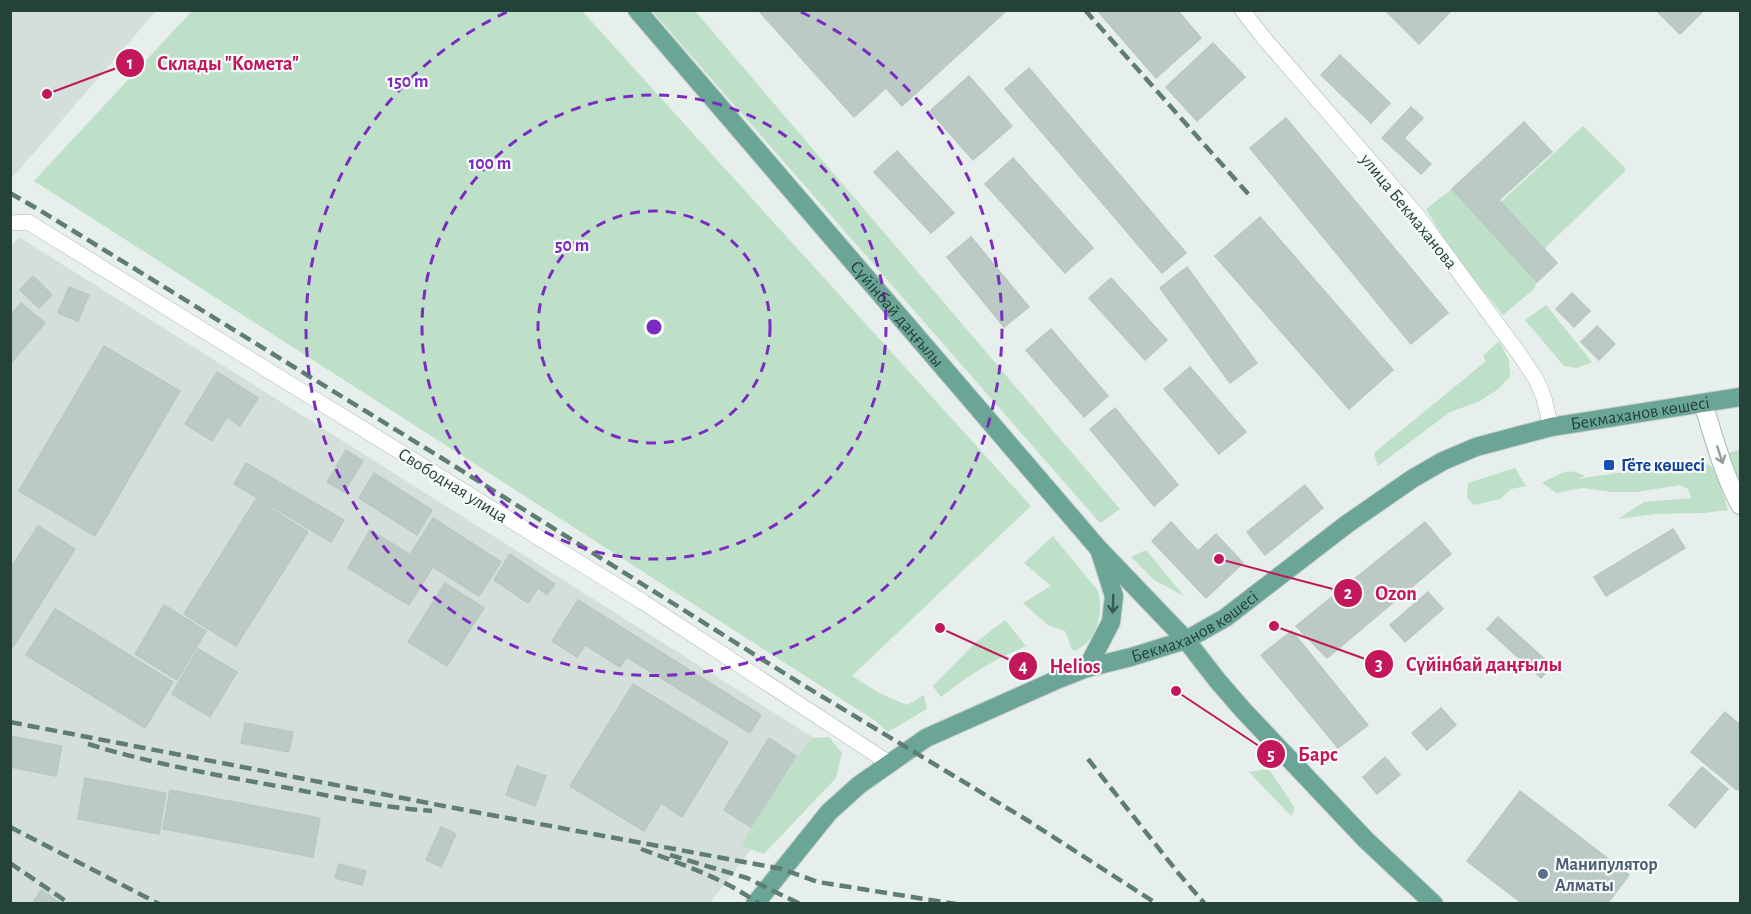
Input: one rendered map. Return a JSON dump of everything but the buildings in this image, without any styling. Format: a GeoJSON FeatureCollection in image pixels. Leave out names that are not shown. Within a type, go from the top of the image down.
{"type":"FeatureCollection","features":[{"type":"Feature","properties":{"kind":"main road","name":"Сүйінбай даңғылы"},"geometry":{"type":"LineString","coordinates":[[637,10],[1098,548],[1186,640],[1236,702],[1366,840],[1434,903]]}},
{"type":"Feature","properties":{"kind":"main road","name":"Бекмаханов көшесі"},"geometry":{"type":"LineString","coordinates":[[755,903],[829,812],[859,785],[926,738],[1086,668],[1186,640],[1225,618],[1347,524],[1412,479],[1443,461],[1476,447],[1551,427],[1740,397]]}},
{"type":"Feature","properties":{"kind":"main road"},"geometry":{"type":"LineString","coordinates":[[1086,668],[1111,622],[1114,596],[1098,548]]}},
{"type":"Feature","properties":{"kind":"street","name":"улица Бекмаханова"},"geometry":{"type":"LineString","coordinates":[[1242,10],[1417,215],[1536,380],[1544,398],[1551,427]]}},
{"type":"Feature","properties":{"kind":"street","name":"Свободная улица"},"geometry":{"type":"LineString","coordinates":[[10,223],[28,222],[38,228],[644,602],[889,763]]}},
{"type":"Feature","properties":{"kind":"street"},"geometry":{"type":"LineString","coordinates":[[1703,403],[1721,459],[1740,505]]}},
{"type":"Feature","properties":{"kind":"shaded area"},"geometry":{"type":"Polygon","coordinates":[[[10,11],[156,11],[11,179],[10,178],[10,11]]]}},
{"type":"Feature","properties":{"kind":"shaded area"},"geometry":{"type":"Polygon","coordinates":[[[19,237],[822,743],[749,852],[710,903],[11,903],[10,247],[19,237]]]}},
{"type":"Feature","properties":{"kind":"green space"},"geometry":{"type":"Polygon","coordinates":[[[192,11],[582,11],[1031,506],[852,676],[881,694],[907,705],[924,695],[927,709],[888,732],[874,720],[34,181],[192,11]]]}},
{"type":"Feature","properties":{"kind":"green space"},"geometry":{"type":"Polygon","coordinates":[[[652,11],[695,11],[1120,509],[1100,523],[652,11]]]}},
{"type":"Feature","properties":{"kind":"green space"},"geometry":{"type":"Polygon","coordinates":[[[1583,126],[1626,169],[1544,249],[1501,202],[1583,126]]]}},
{"type":"Feature","properties":{"kind":"green space"},"geometry":{"type":"Polygon","coordinates":[[[1452,189],[1537,282],[1534,289],[1503,315],[1454,255],[1426,209],[1452,189]]]}},
{"type":"Feature","properties":{"kind":"green space"},"geometry":{"type":"Polygon","coordinates":[[[1546,305],[1592,362],[1576,368],[1564,366],[1525,320],[1546,305]]]}},
{"type":"Feature","properties":{"kind":"green space"},"geometry":{"type":"Polygon","coordinates":[[[1499,341],[1509,360],[1510,377],[1497,390],[1478,402],[1450,412],[1378,466],[1374,453],[1486,361],[1483,356],[1499,341]]]}},
{"type":"Feature","properties":{"kind":"green space"},"geometry":{"type":"Polygon","coordinates":[[[1740,450],[1740,495],[1724,454],[1740,450]]]}},
{"type":"Feature","properties":{"kind":"green space"},"geometry":{"type":"Polygon","coordinates":[[[1687,463],[1710,465],[1717,474],[1728,510],[1655,514],[1618,519],[1644,502],[1691,498],[1688,489],[1680,485],[1637,492],[1612,492],[1582,488],[1557,493],[1542,483],[1568,472],[1585,476],[1576,479],[1687,463]]]}},
{"type":"Feature","properties":{"kind":"green space"},"geometry":{"type":"Polygon","coordinates":[[[1515,468],[1526,486],[1511,489],[1500,499],[1474,505],[1467,498],[1468,483],[1515,468]]]}},
{"type":"Feature","properties":{"kind":"green space"},"geometry":{"type":"Polygon","coordinates":[[[1053,536],[1098,591],[1100,609],[1096,628],[1090,640],[1076,651],[1072,650],[1065,631],[1048,625],[1023,603],[1051,586],[1024,563],[1053,536]]]}},
{"type":"Feature","properties":{"kind":"green space"},"geometry":{"type":"Polygon","coordinates":[[[1146,550],[1184,596],[1154,580],[1131,557],[1146,550]]]}},
{"type":"Feature","properties":{"kind":"green space"},"geometry":{"type":"Polygon","coordinates":[[[1005,620],[1026,646],[982,668],[941,697],[933,686],[975,643],[1005,620]]]}},
{"type":"Feature","properties":{"kind":"green space"},"geometry":{"type":"Polygon","coordinates":[[[829,737],[842,753],[836,778],[764,854],[742,846],[756,818],[792,762],[813,738],[829,737]]]}},
{"type":"Feature","properties":{"kind":"green space"},"geometry":{"type":"Polygon","coordinates":[[[1269,769],[1295,808],[1291,816],[1249,772],[1269,769]]]}},
{"type":"Feature","properties":{"kind":"railway"},"geometry":{"type":"LineString","coordinates":[[1085,10],[1250,196]]}},
{"type":"Feature","properties":{"kind":"railway"},"geometry":{"type":"LineString","coordinates":[[10,193],[440,457],[803,685],[1027,820],[1157,904]]}},
{"type":"Feature","properties":{"kind":"railway"},"geometry":{"type":"LineString","coordinates":[[10,722],[782,869],[818,882],[956,904]]}},
{"type":"Feature","properties":{"kind":"railway"},"geometry":{"type":"LineString","coordinates":[[88,744],[137,758],[212,774],[378,805],[432,811]]}},
{"type":"Feature","properties":{"kind":"railway"},"geometry":{"type":"LineString","coordinates":[[1088,759],[1205,904]]}},
{"type":"Feature","properties":{"kind":"railway"},"geometry":{"type":"LineString","coordinates":[[10,827],[159,904]]}},
{"type":"Feature","properties":{"kind":"railway"},"geometry":{"type":"LineString","coordinates":[[641,849],[717,879],[759,904]]}},
{"type":"Feature","properties":{"kind":"railway"},"geometry":{"type":"LineString","coordinates":[[670,855],[747,878],[800,904]]}},
{"type":"Feature","properties":{"kind":"railway"},"geometry":{"type":"LineString","coordinates":[[10,863],[70,904]]}},
{"type":"Feature","properties":{"kind":"place","name":"Склады \"Комета\""},"geometry":{"type":"Point","coordinates":[47,94]}},
{"type":"Feature","properties":{"kind":"place","name":"Гёте көшесі"},"geometry":{"type":"Point","coordinates":[1609,465]}},
{"type":"Feature","properties":{"kind":"place","name":"Ozon"},"geometry":{"type":"Point","coordinates":[1219,559]}},
{"type":"Feature","properties":{"kind":"place","name":"Сүйінбай даңғылы"},"geometry":{"type":"Point","coordinates":[1274,626]}},
{"type":"Feature","properties":{"kind":"place","name":"Helios"},"geometry":{"type":"Point","coordinates":[940,628]}},
{"type":"Feature","properties":{"kind":"place","name":"Барс"},"geometry":{"type":"Point","coordinates":[1176,691]}},
{"type":"Feature","properties":{"kind":"place","name":"Манипулятор Алматы"},"geometry":{"type":"Point","coordinates":[1543,874]}}]}
